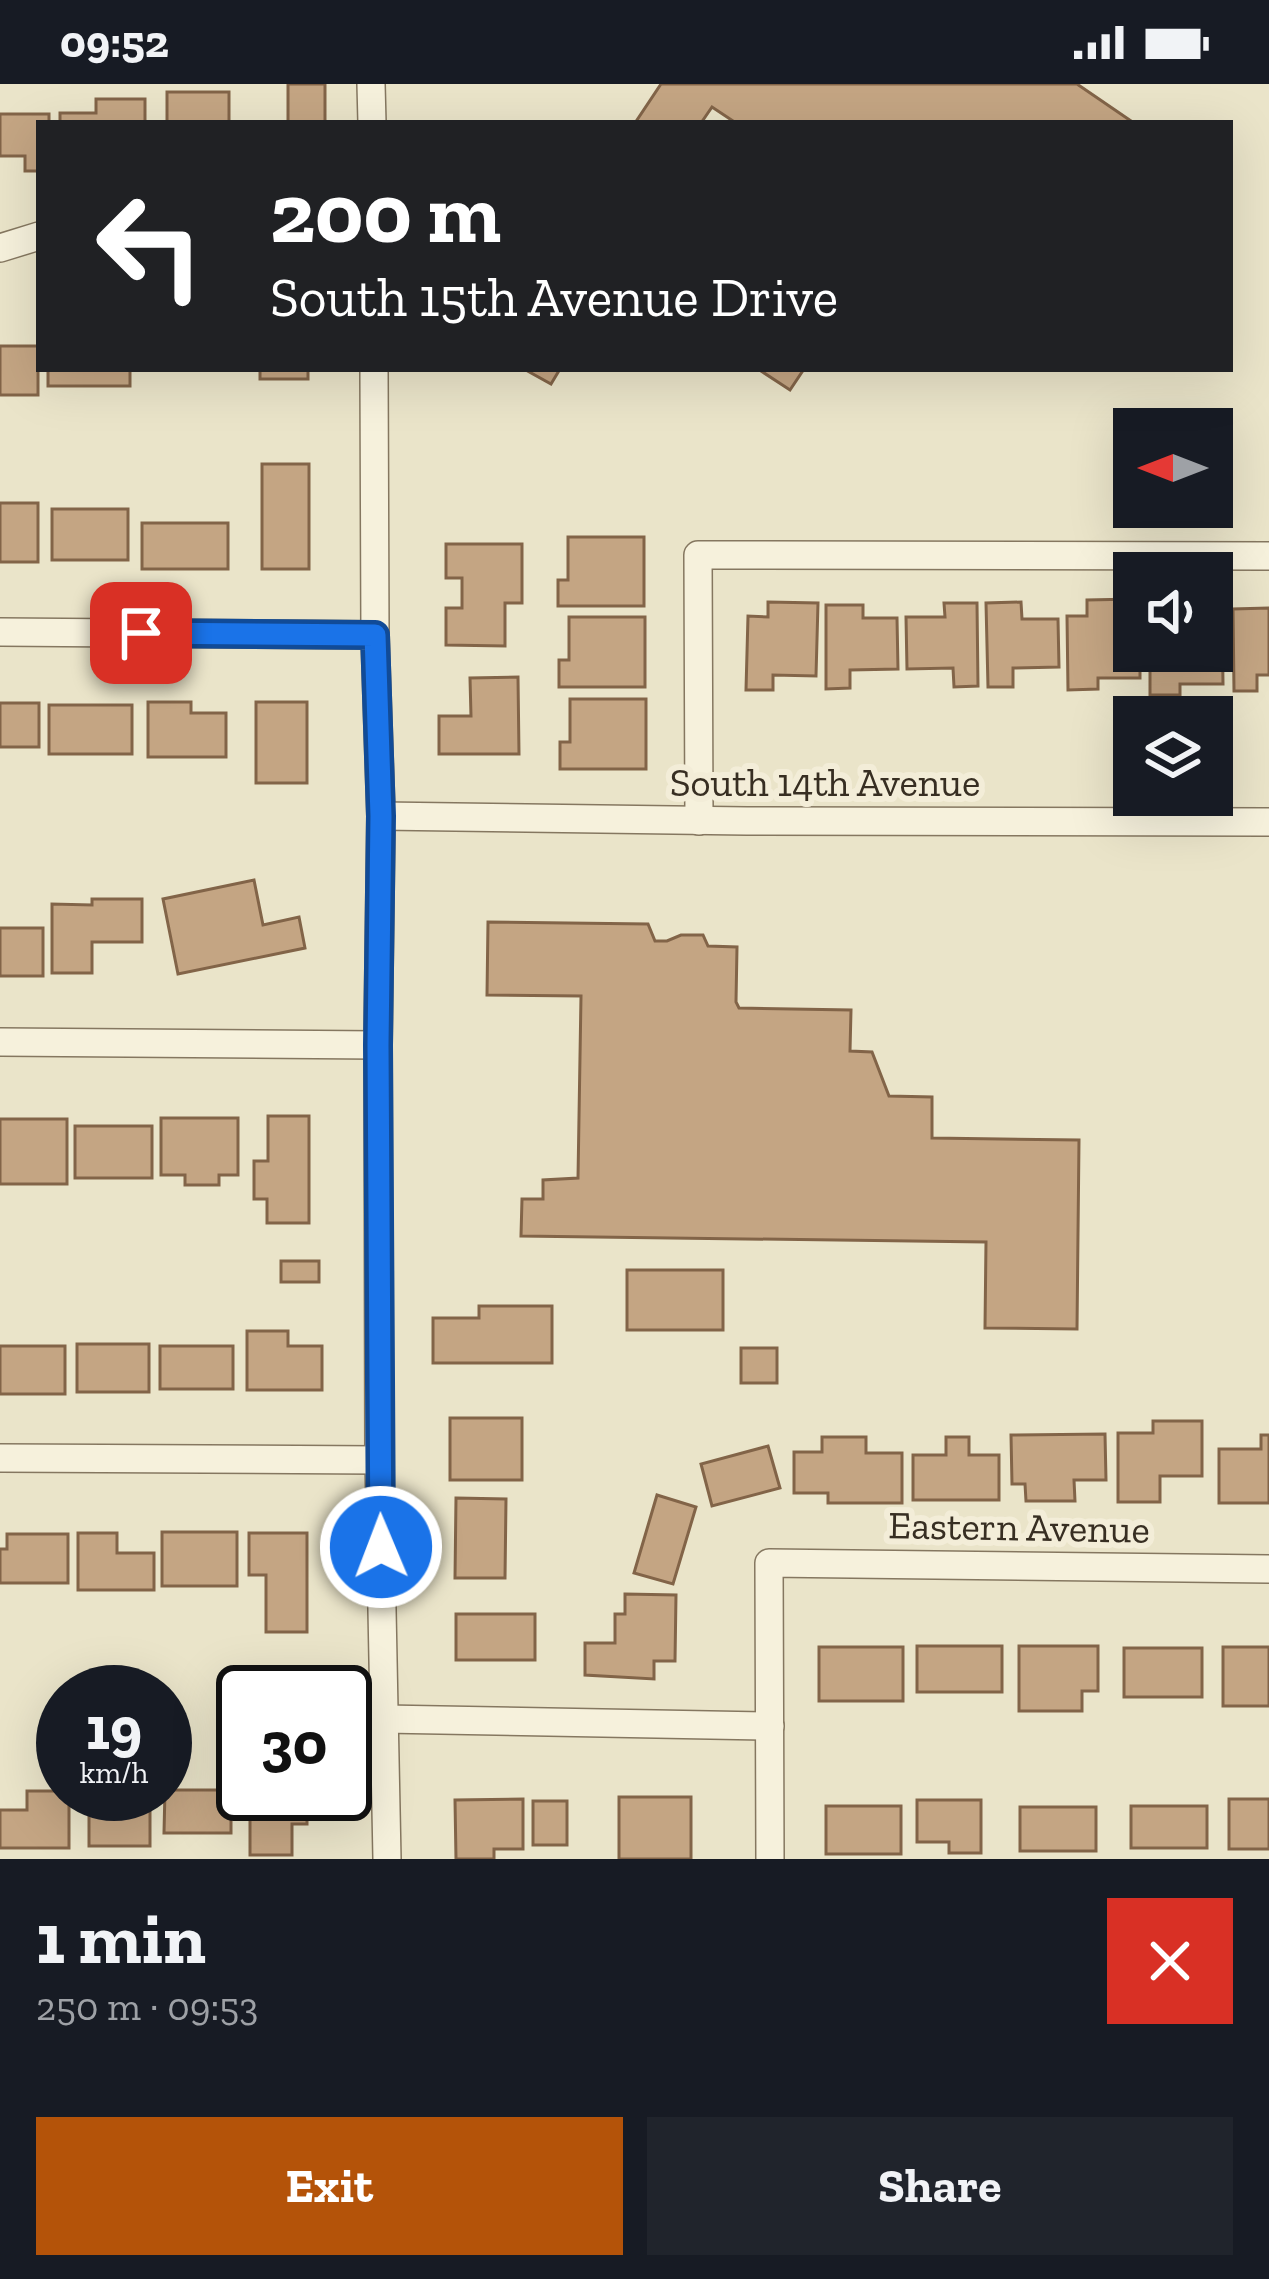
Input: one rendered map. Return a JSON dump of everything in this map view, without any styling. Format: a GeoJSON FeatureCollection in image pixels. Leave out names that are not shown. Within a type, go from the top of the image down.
{"type":"FeatureCollection","features":[{"type":"Feature","properties":{"kind":"street"},"geometry":{"type":"LineString","coordinates":[[371,84],[372,120]]}},
{"type":"Feature","properties":{"kind":"street"},"geometry":{"type":"LineString","coordinates":[[0,248],[36,237]]}},
{"type":"Feature","properties":{"kind":"street"},"geometry":{"type":"LineString","coordinates":[[374,372],[381,816],[379,1460],[387,1859]]}},
{"type":"Feature","properties":{"kind":"street"},"geometry":{"type":"LineString","coordinates":[[699,820],[698,555],[1269,556]]}},
{"type":"Feature","properties":{"kind":"street"},"geometry":{"type":"LineString","coordinates":[[0,632],[375,635]]}},
{"type":"Feature","properties":{"kind":"street","name":"South 14th Avenue"},"geometry":{"type":"LineString","coordinates":[[381,816],[1269,822]]}},
{"type":"Feature","properties":{"kind":"street"},"geometry":{"type":"LineString","coordinates":[[0,1042],[378,1045]]}},
{"type":"Feature","properties":{"kind":"street"},"geometry":{"type":"LineString","coordinates":[[0,1459],[379,1460]]}},
{"type":"Feature","properties":{"kind":"street","name":"Eastern Avenue"},"geometry":{"type":"LineString","coordinates":[[770,1726],[769,1563],[1269,1569]]}},
{"type":"Feature","properties":{"kind":"street"},"geometry":{"type":"LineString","coordinates":[[384,1719],[770,1726],[770,1859]]}},
{"type":"Feature","properties":{"kind":"building"},"geometry":{"type":"Polygon","coordinates":[[[288,84],[325,84],[325,120],[288,120],[288,84]]]}},
{"type":"Feature","properties":{"kind":"building"},"geometry":{"type":"Polygon","coordinates":[[[661,84],[1077,84],[1130,120],[732,120],[712,107],[703,120],[637,120],[661,84]]]}},
{"type":"Feature","properties":{"kind":"building"},"geometry":{"type":"Polygon","coordinates":[[[167,92],[229,92],[229,120],[167,120],[167,92]]]}},
{"type":"Feature","properties":{"kind":"building"},"geometry":{"type":"Polygon","coordinates":[[[96,99],[145,99],[145,120],[60,120],[60,113],[96,113],[96,99]]]}},
{"type":"Feature","properties":{"kind":"building"},"geometry":{"type":"Polygon","coordinates":[[[0,114],[49,114],[49,120],[36,120],[36,171],[25,171],[25,156],[0,156],[0,114]]]}},
{"type":"Feature","properties":{"kind":"building"},"geometry":{"type":"Polygon","coordinates":[[[0,346],[36,346],[38,395],[0,395],[0,346]]]}},
{"type":"Feature","properties":{"kind":"building"},"geometry":{"type":"Polygon","coordinates":[[[48,372],[130,372],[130,386],[48,386],[48,372]]]}},
{"type":"Feature","properties":{"kind":"building"},"geometry":{"type":"Polygon","coordinates":[[[260,372],[308,372],[308,379],[260,379],[260,372]]]}},
{"type":"Feature","properties":{"kind":"building"},"geometry":{"type":"Polygon","coordinates":[[[529,372],[558,372],[551,384],[529,372]]]}},
{"type":"Feature","properties":{"kind":"building"},"geometry":{"type":"Polygon","coordinates":[[[763,372],[802,372],[790,390],[763,372]]]}},
{"type":"Feature","properties":{"kind":"building"},"geometry":{"type":"Polygon","coordinates":[[[262,464],[309,464],[309,569],[262,569],[262,464]]]}},
{"type":"Feature","properties":{"kind":"building"},"geometry":{"type":"Polygon","coordinates":[[[0,503],[38,503],[38,562],[0,562],[0,503]]]}},
{"type":"Feature","properties":{"kind":"building"},"geometry":{"type":"Polygon","coordinates":[[[52,509],[128,509],[128,560],[52,560],[52,509]]]}},
{"type":"Feature","properties":{"kind":"building"},"geometry":{"type":"Polygon","coordinates":[[[142,523],[228,523],[228,569],[142,569],[142,523]]]}},
{"type":"Feature","properties":{"kind":"building"},"geometry":{"type":"Polygon","coordinates":[[[568,537],[644,537],[644,606],[558,606],[558,580],[568,580],[568,537]]]}},
{"type":"Feature","properties":{"kind":"building"},"geometry":{"type":"Polygon","coordinates":[[[446,544],[522,544],[522,603],[505,603],[505,646],[446,645],[446,608],[462,608],[462,578],[446,578],[446,544]]]}},
{"type":"Feature","properties":{"kind":"building"},"geometry":{"type":"Polygon","coordinates":[[[1113,599],[1113,672],[1140,672],[1140,678],[1098,678],[1098,689],[1068,690],[1067,616],[1087,616],[1087,600],[1113,599]]]}},
{"type":"Feature","properties":{"kind":"building"},"geometry":{"type":"Polygon","coordinates":[[[768,602],[818,603],[816,676],[773,675],[773,690],[746,690],[748,616],[768,617],[768,602]]]}},
{"type":"Feature","properties":{"kind":"building"},"geometry":{"type":"Polygon","coordinates":[[[1021,602],[1022,619],[1058,619],[1059,667],[1013,668],[1013,687],[988,687],[986,603],[1021,602]]]}},
{"type":"Feature","properties":{"kind":"building"},"geometry":{"type":"Polygon","coordinates":[[[944,603],[977,603],[978,686],[954,687],[953,668],[907,669],[906,617],[945,617],[944,603]]]}},
{"type":"Feature","properties":{"kind":"building"},"geometry":{"type":"Polygon","coordinates":[[[826,605],[863,605],[863,618],[897,618],[898,669],[850,670],[850,688],[826,689],[826,605]]]}},
{"type":"Feature","properties":{"kind":"building"},"geometry":{"type":"Polygon","coordinates":[[[1269,608],[1269,675],[1257,675],[1257,691],[1234,691],[1233,609],[1269,608]]]}},
{"type":"Feature","properties":{"kind":"building"},"geometry":{"type":"Polygon","coordinates":[[[569,617],[645,617],[645,687],[559,687],[559,660],[569,660],[569,617]]]}},
{"type":"Feature","properties":{"kind":"building"},"geometry":{"type":"Polygon","coordinates":[[[1150,672],[1223,672],[1223,684],[1180,684],[1180,695],[1150,695],[1150,672]]]}},
{"type":"Feature","properties":{"kind":"building"},"geometry":{"type":"Polygon","coordinates":[[[518,677],[519,754],[439,754],[439,716],[471,716],[470,678],[518,677]]]}},
{"type":"Feature","properties":{"kind":"building"},"geometry":{"type":"Polygon","coordinates":[[[570,699],[646,699],[646,769],[560,769],[560,742],[570,742],[570,699]]]}},
{"type":"Feature","properties":{"kind":"building"},"geometry":{"type":"Polygon","coordinates":[[[148,702],[191,702],[191,713],[226,713],[226,757],[148,757],[148,702]]]}},
{"type":"Feature","properties":{"kind":"building"},"geometry":{"type":"Polygon","coordinates":[[[256,702],[307,702],[307,783],[256,783],[256,702]]]}},
{"type":"Feature","properties":{"kind":"building"},"geometry":{"type":"Polygon","coordinates":[[[0,703],[39,703],[39,747],[0,747],[0,703]]]}},
{"type":"Feature","properties":{"kind":"building"},"geometry":{"type":"Polygon","coordinates":[[[49,705],[132,705],[132,754],[49,754],[49,705]]]}},
{"type":"Feature","properties":{"kind":"building"},"geometry":{"type":"Polygon","coordinates":[[[254,880],[263,925],[299,917],[305,948],[178,974],[163,899],[254,880]]]}},
{"type":"Feature","properties":{"kind":"building"},"geometry":{"type":"Polygon","coordinates":[[[92,899],[142,899],[142,942],[92,942],[92,973],[52,973],[52,904],[92,905],[92,899]]]}},
{"type":"Feature","properties":{"kind":"building"},"geometry":{"type":"Polygon","coordinates":[[[488,922],[648,924],[655,941],[703,935],[708,946],[737,947],[739,1008],[851,1010],[850,1051],[872,1052],[889,1096],[932,1097],[932,1138],[1079,1140],[1077,1329],[985,1328],[986,1242],[521,1236],[522,1199],[543,1199],[543,1180],[578,1178],[581,996],[487,995],[488,922]]]}},
{"type":"Feature","properties":{"kind":"building"},"geometry":{"type":"Polygon","coordinates":[[[0,928],[43,928],[43,976],[0,976],[0,928]]]}},
{"type":"Feature","properties":{"kind":"building"},"geometry":{"type":"Polygon","coordinates":[[[268,1116],[309,1116],[309,1223],[267,1223],[267,1199],[254,1199],[254,1161],[268,1161],[268,1116]]]}},
{"type":"Feature","properties":{"kind":"building"},"geometry":{"type":"Polygon","coordinates":[[[161,1118],[238,1118],[238,1175],[219,1175],[219,1185],[185,1185],[185,1175],[161,1175],[161,1118]]]}},
{"type":"Feature","properties":{"kind":"building"},"geometry":{"type":"Polygon","coordinates":[[[0,1119],[67,1119],[67,1184],[0,1184],[0,1119]]]}},
{"type":"Feature","properties":{"kind":"building"},"geometry":{"type":"Polygon","coordinates":[[[75,1126],[152,1126],[152,1178],[75,1178],[75,1126]]]}},
{"type":"Feature","properties":{"kind":"building"},"geometry":{"type":"Polygon","coordinates":[[[281,1261],[319,1261],[319,1282],[281,1282],[281,1261]]]}},
{"type":"Feature","properties":{"kind":"building"},"geometry":{"type":"Polygon","coordinates":[[[627,1270],[723,1270],[723,1330],[627,1330],[627,1270]]]}},
{"type":"Feature","properties":{"kind":"building"},"geometry":{"type":"Polygon","coordinates":[[[479,1306],[552,1306],[552,1363],[433,1363],[433,1318],[479,1318],[479,1306]]]}},
{"type":"Feature","properties":{"kind":"building"},"geometry":{"type":"Polygon","coordinates":[[[247,1331],[288,1331],[288,1346],[322,1346],[322,1390],[247,1390],[247,1331]]]}},
{"type":"Feature","properties":{"kind":"building"},"geometry":{"type":"Polygon","coordinates":[[[77,1344],[149,1344],[149,1392],[77,1392],[77,1344]]]}},
{"type":"Feature","properties":{"kind":"building"},"geometry":{"type":"Polygon","coordinates":[[[0,1346],[65,1346],[65,1394],[0,1394],[0,1346]]]}},
{"type":"Feature","properties":{"kind":"building"},"geometry":{"type":"Polygon","coordinates":[[[160,1346],[233,1346],[233,1389],[160,1389],[160,1346]]]}},
{"type":"Feature","properties":{"kind":"building"},"geometry":{"type":"Polygon","coordinates":[[[741,1348],[777,1348],[777,1383],[741,1383],[741,1348]]]}},
{"type":"Feature","properties":{"kind":"building"},"geometry":{"type":"Polygon","coordinates":[[[450,1418],[522,1418],[522,1480],[450,1480],[450,1418]]]}},
{"type":"Feature","properties":{"kind":"building"},"geometry":{"type":"Polygon","coordinates":[[[1153,1421],[1202,1421],[1202,1476],[1160,1476],[1160,1502],[1118,1502],[1118,1433],[1153,1433],[1153,1421]]]}},
{"type":"Feature","properties":{"kind":"building"},"geometry":{"type":"Polygon","coordinates":[[[1105,1434],[1106,1480],[1074,1480],[1075,1501],[1026,1501],[1025,1484],[1012,1484],[1011,1435],[1105,1434]]]}},
{"type":"Feature","properties":{"kind":"building"},"geometry":{"type":"Polygon","coordinates":[[[1261,1435],[1269,1435],[1269,1503],[1219,1503],[1219,1449],[1261,1449],[1261,1435]]]}},
{"type":"Feature","properties":{"kind":"building"},"geometry":{"type":"Polygon","coordinates":[[[822,1437],[866,1437],[866,1453],[902,1453],[902,1503],[828,1503],[828,1493],[794,1493],[794,1452],[822,1452],[822,1437]]]}},
{"type":"Feature","properties":{"kind":"building"},"geometry":{"type":"Polygon","coordinates":[[[946,1437],[969,1437],[969,1455],[999,1455],[999,1500],[913,1500],[913,1455],[946,1455],[946,1437]]]}},
{"type":"Feature","properties":{"kind":"building"},"geometry":{"type":"Polygon","coordinates":[[[768,1446],[780,1488],[712,1506],[701,1464],[768,1446]]]}},
{"type":"Feature","properties":{"kind":"building"},"geometry":{"type":"Polygon","coordinates":[[[657,1495],[696,1507],[673,1584],[634,1573],[657,1495]]]}},
{"type":"Feature","properties":{"kind":"building"},"geometry":{"type":"Polygon","coordinates":[[[456,1498],[506,1499],[505,1578],[455,1578],[456,1498]]]}},
{"type":"Feature","properties":{"kind":"building"},"geometry":{"type":"Polygon","coordinates":[[[162,1532],[237,1532],[237,1586],[162,1586],[162,1532]]]}},
{"type":"Feature","properties":{"kind":"building"},"geometry":{"type":"Polygon","coordinates":[[[78,1533],[117,1533],[117,1553],[154,1553],[154,1590],[78,1590],[78,1533]]]}},
{"type":"Feature","properties":{"kind":"building"},"geometry":{"type":"Polygon","coordinates":[[[249,1533],[307,1533],[307,1632],[266,1632],[266,1575],[249,1575],[249,1533]]]}},
{"type":"Feature","properties":{"kind":"building"},"geometry":{"type":"Polygon","coordinates":[[[7,1534],[68,1534],[68,1583],[0,1583],[0,1549],[7,1549],[7,1534]]]}},
{"type":"Feature","properties":{"kind":"building"},"geometry":{"type":"Polygon","coordinates":[[[625,1594],[676,1595],[675,1661],[654,1661],[654,1679],[585,1675],[585,1643],[615,1643],[615,1614],[625,1614],[625,1594]]]}},
{"type":"Feature","properties":{"kind":"building"},"geometry":{"type":"Polygon","coordinates":[[[456,1614],[535,1614],[535,1660],[456,1660],[456,1614]]]}},
{"type":"Feature","properties":{"kind":"building"},"geometry":{"type":"Polygon","coordinates":[[[917,1646],[1002,1646],[1002,1692],[917,1692],[917,1646]]]}},
{"type":"Feature","properties":{"kind":"building"},"geometry":{"type":"Polygon","coordinates":[[[1019,1646],[1098,1646],[1098,1691],[1082,1691],[1082,1711],[1019,1711],[1019,1646]]]}},
{"type":"Feature","properties":{"kind":"building"},"geometry":{"type":"Polygon","coordinates":[[[819,1647],[903,1647],[903,1701],[819,1701],[819,1647]]]}},
{"type":"Feature","properties":{"kind":"building"},"geometry":{"type":"Polygon","coordinates":[[[1223,1647],[1269,1647],[1269,1706],[1223,1706],[1223,1647]]]}},
{"type":"Feature","properties":{"kind":"building"},"geometry":{"type":"Polygon","coordinates":[[[1124,1648],[1202,1648],[1202,1697],[1124,1697],[1124,1648]]]}},
{"type":"Feature","properties":{"kind":"building"},"geometry":{"type":"Polygon","coordinates":[[[192,1790],[216,1790],[216,1821],[231,1821],[231,1833],[164,1833],[164,1821],[192,1821],[192,1790]]]}},
{"type":"Feature","properties":{"kind":"building"},"geometry":{"type":"Polygon","coordinates":[[[27,1791],[36,1791],[36,1821],[69,1821],[69,1848],[0,1848],[0,1810],[27,1810],[27,1791]]]}},
{"type":"Feature","properties":{"kind":"building"},"geometry":{"type":"Polygon","coordinates":[[[619,1797],[691,1797],[691,1859],[619,1859],[619,1797]]]}},
{"type":"Feature","properties":{"kind":"building"},"geometry":{"type":"Polygon","coordinates":[[[523,1799],[523,1849],[494,1849],[494,1859],[456,1859],[455,1800],[523,1799]]]}},
{"type":"Feature","properties":{"kind":"building"},"geometry":{"type":"Polygon","coordinates":[[[1229,1799],[1269,1799],[1269,1849],[1229,1849],[1229,1799]]]}},
{"type":"Feature","properties":{"kind":"building"},"geometry":{"type":"Polygon","coordinates":[[[917,1800],[981,1800],[981,1853],[949,1853],[949,1842],[917,1842],[917,1800]]]}},
{"type":"Feature","properties":{"kind":"building"},"geometry":{"type":"Polygon","coordinates":[[[533,1801],[567,1801],[567,1845],[533,1845],[533,1801]]]}},
{"type":"Feature","properties":{"kind":"building"},"geometry":{"type":"Polygon","coordinates":[[[826,1806],[901,1806],[901,1854],[826,1854],[826,1806]]]}},
{"type":"Feature","properties":{"kind":"building"},"geometry":{"type":"Polygon","coordinates":[[[1131,1806],[1207,1806],[1207,1848],[1131,1848],[1131,1806]]]}},
{"type":"Feature","properties":{"kind":"building"},"geometry":{"type":"Polygon","coordinates":[[[1020,1807],[1096,1807],[1096,1851],[1020,1851],[1020,1807]]]}},
{"type":"Feature","properties":{"kind":"building"},"geometry":{"type":"Polygon","coordinates":[[[89,1821],[150,1821],[150,1846],[89,1846],[89,1821]]]}},
{"type":"Feature","properties":{"kind":"building"},"geometry":{"type":"Polygon","coordinates":[[[250,1821],[307,1821],[292,1824],[292,1855],[250,1855],[250,1821]]]}},
{"type":"Feature","properties":{"kind":"route"},"geometry":{"type":"LineString","coordinates":[[141,633],[375,635],[381,816],[381,1547]]}}]}
